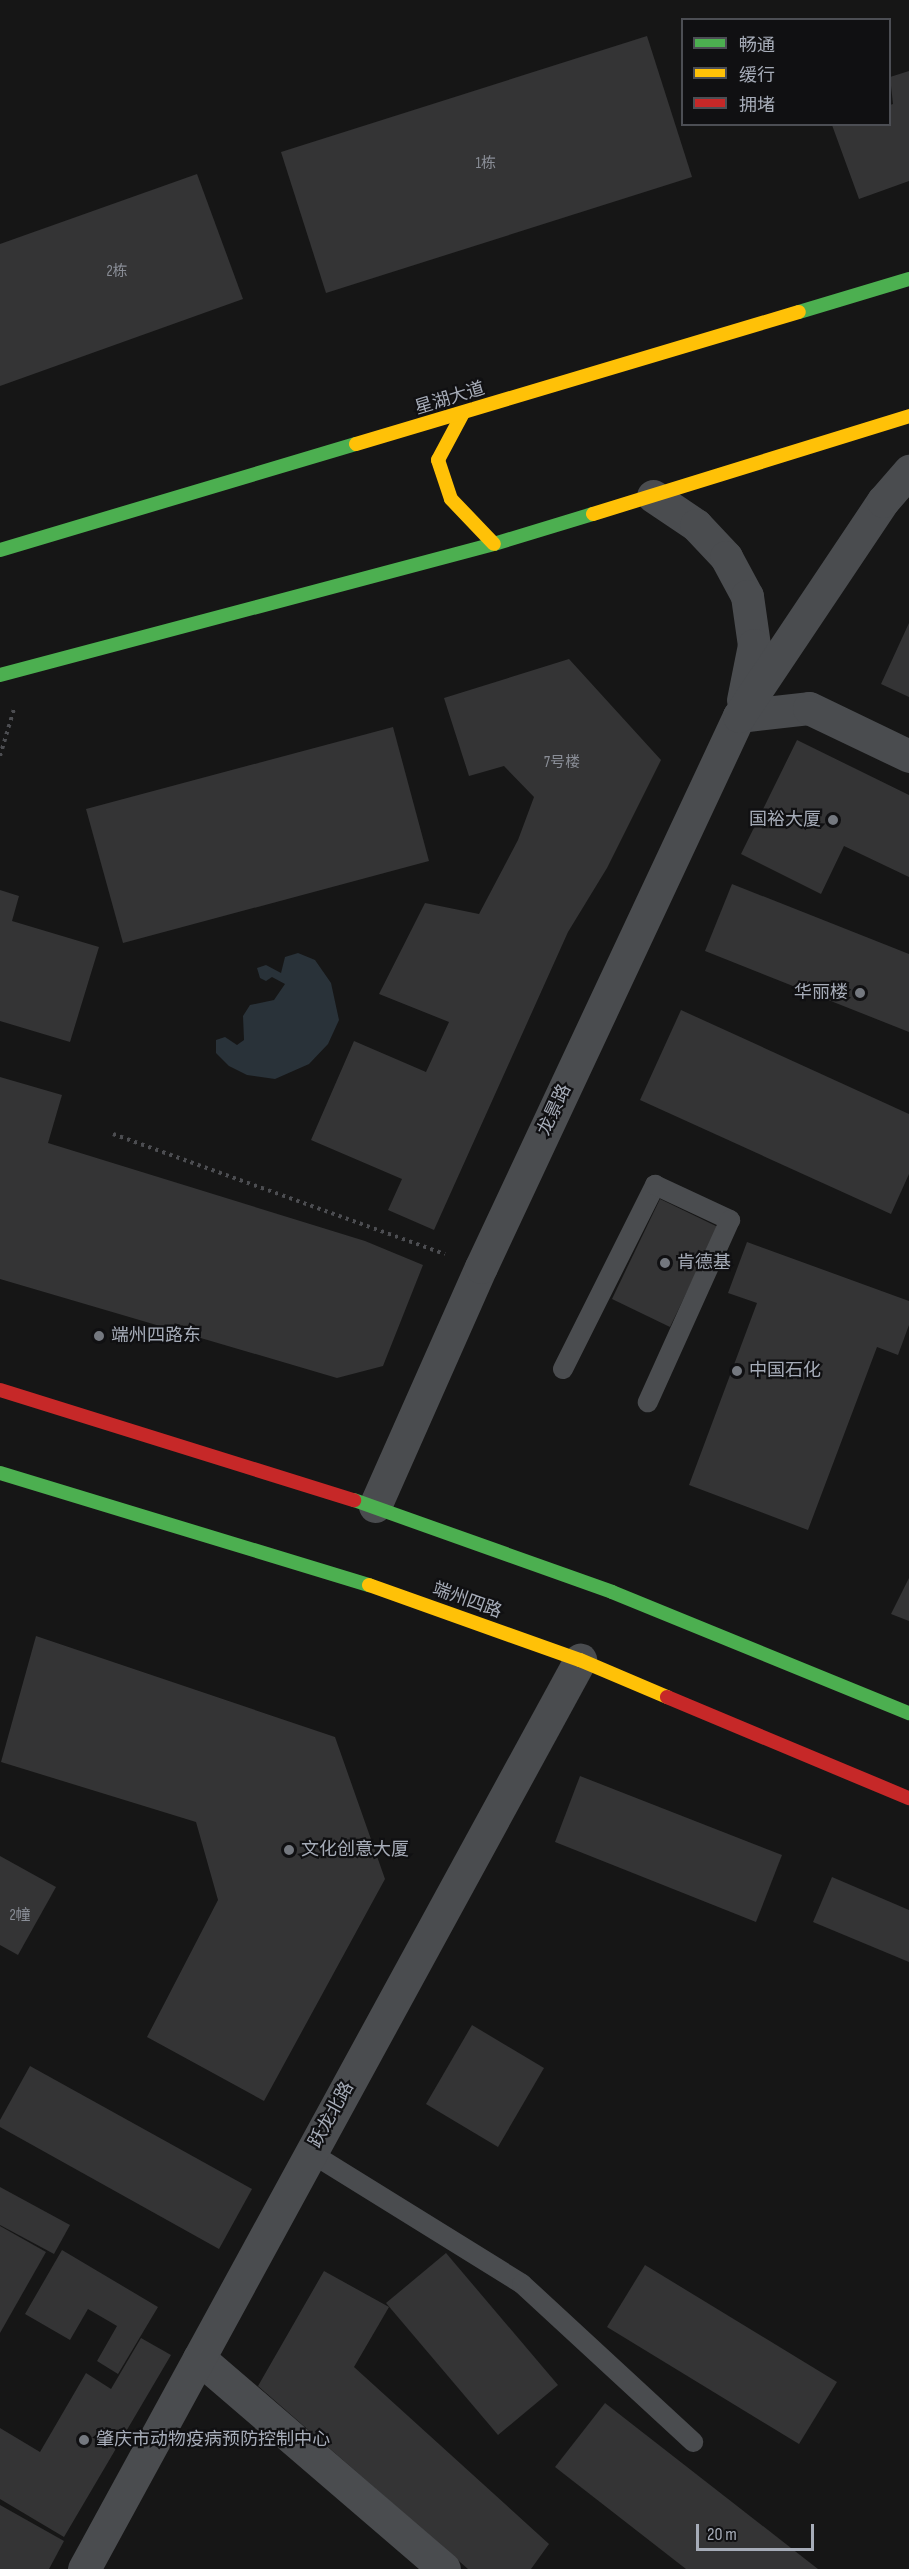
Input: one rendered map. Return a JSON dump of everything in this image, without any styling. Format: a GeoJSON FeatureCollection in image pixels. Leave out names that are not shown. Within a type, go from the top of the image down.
{"type":"FeatureCollection","features":[{"type":"Feature","properties":{"kind":"main road","name":"星湖大道"},"geometry":{"type":"LineString","coordinates":[[0,550],[462,415],[909,279]]}},
{"type":"Feature","properties":{"kind":"main road"},"geometry":{"type":"LineString","coordinates":[[462,415],[438,460],[451,500],[494,544]]}},
{"type":"Feature","properties":{"kind":"main road"},"geometry":{"type":"LineString","coordinates":[[0,675],[494,544],[909,416]]}},
{"type":"Feature","properties":{"kind":"main road"},"geometry":{"type":"LineString","coordinates":[[0,1390],[375,1506],[612,1592],[909,1713]]}},
{"type":"Feature","properties":{"kind":"main road","name":"端州四路"},"geometry":{"type":"LineString","coordinates":[[0,1473],[382,1589],[580,1660],[909,1798]]}},
{"type":"Feature","properties":{"kind":"street"},"geometry":{"type":"LineString","coordinates":[[739,716],[883,501],[909,471]]}},
{"type":"Feature","properties":{"kind":"street"},"geometry":{"type":"LineString","coordinates":[[653,496],[696,525],[726,557],[747,596],[754,645],[739,716]]}},
{"type":"Feature","properties":{"kind":"street"},"geometry":{"type":"LineString","coordinates":[[739,716],[809,708],[909,756]]}},
{"type":"Feature","properties":{"kind":"street","name":"龙景路"},"geometry":{"type":"LineString","coordinates":[[375,1506],[481,1267],[739,716]]}},
{"type":"Feature","properties":{"kind":"street","name":"跃龙北路"},"geometry":{"type":"LineString","coordinates":[[84,2569],[580,1660]]}},
{"type":"Feature","properties":{"kind":"street"},"geometry":{"type":"LineString","coordinates":[[199,2358],[444,2569]]}},
{"type":"Feature","properties":{"kind":"lane"},"geometry":{"type":"LineString","coordinates":[[563,1370],[655,1185],[730,1220],[648,1402]]}},
{"type":"Feature","properties":{"kind":"lane"},"geometry":{"type":"LineString","coordinates":[[311,2153],[522,2284],[693,2442]]}},
{"type":"Feature","properties":{"kind":"path"},"geometry":{"type":"LineString","coordinates":[[113,1134],[481,1267]]}},
{"type":"Feature","properties":{"kind":"shaded area"},"geometry":{"type":"Polygon","coordinates":[[[298,953],[315,960],[331,983],[339,1020],[328,1044],[309,1064],[275,1079],[247,1075],[229,1066],[216,1053],[216,1040],[225,1037],[237,1045],[244,1040],[243,1016],[250,1005],[274,1000],[285,984],[272,977],[266,981],[260,978],[257,968],[266,965],[281,973],[285,957],[298,953]]]}},
{"type":"Feature","properties":{"kind":"building"},"geometry":{"type":"Polygon","coordinates":[[[647,36],[692,177],[326,293],[281,152],[647,36]]]}},
{"type":"Feature","properties":{"kind":"building"},"geometry":{"type":"Polygon","coordinates":[[[909,71],[909,181],[859,199],[832,126],[891,126],[891,105],[893,104],[891,77],[909,71]]]}},
{"type":"Feature","properties":{"kind":"building"},"geometry":{"type":"Polygon","coordinates":[[[197,174],[243,299],[0,386],[0,244],[197,174]]]}},
{"type":"Feature","properties":{"kind":"building"},"geometry":{"type":"Polygon","coordinates":[[[909,623],[909,697],[881,684],[909,623]]]}},
{"type":"Feature","properties":{"kind":"building"},"geometry":{"type":"Polygon","coordinates":[[[569,659],[661,760],[607,868],[568,932],[434,1230],[388,1210],[402,1179],[311,1140],[354,1041],[426,1072],[449,1022],[379,994],[425,903],[479,914],[518,840],[534,797],[504,766],[469,776],[444,698],[569,659]]]}},
{"type":"Feature","properties":{"kind":"building"},"geometry":{"type":"Polygon","coordinates":[[[393,727],[429,861],[123,943],[86,809],[393,727]]]}},
{"type":"Feature","properties":{"kind":"building","name":"国裕大厦"},"geometry":{"type":"Polygon","coordinates":[[[797,740],[909,795],[909,877],[844,846],[821,894],[741,854],[797,740]]]}},
{"type":"Feature","properties":{"kind":"building","name":"华丽楼"},"geometry":{"type":"Polygon","coordinates":[[[732,884],[909,954],[909,1032],[705,951],[732,884]]]}},
{"type":"Feature","properties":{"kind":"building"},"geometry":{"type":"Polygon","coordinates":[[[0,890],[19,896],[12,921],[99,947],[70,1042],[0,1021],[0,890]]]}},
{"type":"Feature","properties":{"kind":"building"},"geometry":{"type":"Polygon","coordinates":[[[681,1010],[909,1114],[909,1174],[891,1214],[640,1100],[681,1010]]]}},
{"type":"Feature","properties":{"kind":"building"},"geometry":{"type":"Polygon","coordinates":[[[0,1077],[62,1095],[48,1143],[365,1241],[423,1265],[383,1366],[337,1378],[0,1279],[0,1077]]]}},
{"type":"Feature","properties":{"kind":"building","name":"肯德基"},"geometry":{"type":"Polygon","coordinates":[[[660,1199],[718,1227],[670,1327],[612,1299],[660,1199]]]}},
{"type":"Feature","properties":{"kind":"building"},"geometry":{"type":"Polygon","coordinates":[[[747,1242],[909,1301],[909,1325],[898,1355],[877,1347],[808,1530],[689,1485],[757,1303],[728,1293],[747,1242]]]}},
{"type":"Feature","properties":{"kind":"building"},"geometry":{"type":"Polygon","coordinates":[[[909,1578],[909,1621],[891,1614],[909,1578]]]}},
{"type":"Feature","properties":{"kind":"building","name":"文化创意大厦"},"geometry":{"type":"Polygon","coordinates":[[[36,1636],[335,1737],[385,1879],[264,2101],[147,2037],[218,1900],[196,1822],[1,1762],[36,1636]]]}},
{"type":"Feature","properties":{"kind":"building"},"geometry":{"type":"Polygon","coordinates":[[[580,1776],[782,1855],[756,1922],[555,1842],[580,1776]]]}},
{"type":"Feature","properties":{"kind":"building"},"geometry":{"type":"Polygon","coordinates":[[[0,1856],[56,1887],[18,1955],[0,1945],[0,1856]]]}},
{"type":"Feature","properties":{"kind":"building"},"geometry":{"type":"Polygon","coordinates":[[[832,1877],[909,1910],[909,1962],[813,1922],[832,1877]]]}},
{"type":"Feature","properties":{"kind":"building"},"geometry":{"type":"Polygon","coordinates":[[[472,2025],[544,2068],[498,2147],[426,2104],[472,2025]]]}},
{"type":"Feature","properties":{"kind":"building"},"geometry":{"type":"Polygon","coordinates":[[[30,2066],[252,2189],[219,2249],[0,2127],[0,2120],[30,2066]]]}},
{"type":"Feature","properties":{"kind":"building"},"geometry":{"type":"Polygon","coordinates":[[[0,2187],[70,2225],[54,2254],[0,2225],[0,2187]]]}},
{"type":"Feature","properties":{"kind":"building"},"geometry":{"type":"Polygon","coordinates":[[[0,2226],[46,2252],[0,2333],[0,2226]]]}},
{"type":"Feature","properties":{"kind":"building"},"geometry":{"type":"Polygon","coordinates":[[[62,2250],[158,2307],[118,2374],[97,2361],[117,2326],[88,2309],[70,2340],[25,2314],[62,2250]]]}},
{"type":"Feature","properties":{"kind":"building"},"geometry":{"type":"Polygon","coordinates":[[[446,2253],[558,2385],[498,2435],[386,2303],[446,2253]]]}},
{"type":"Feature","properties":{"kind":"building"},"geometry":{"type":"Polygon","coordinates":[[[645,2265],[837,2382],[799,2444],[607,2327],[645,2265]]]}},
{"type":"Feature","properties":{"kind":"building"},"geometry":{"type":"Polygon","coordinates":[[[324,2271],[389,2307],[354,2367],[549,2544],[531,2569],[468,2569],[258,2386],[324,2271]]]}},
{"type":"Feature","properties":{"kind":"building","name":"肇庆市动物疫病预防控制中心"},"geometry":{"type":"Polygon","coordinates":[[[141,2338],[171,2355],[64,2537],[0,2499],[0,2428],[40,2452],[86,2373],[111,2389],[141,2338]]]}},
{"type":"Feature","properties":{"kind":"building"},"geometry":{"type":"Polygon","coordinates":[[[605,2403],[818,2569],[686,2569],[555,2467],[605,2403]]]}},
{"type":"Feature","properties":{"kind":"building"},"geometry":{"type":"Polygon","coordinates":[[[0,2505],[64,2541],[49,2569],[0,2569],[0,2505]]]}},
{"type":"Feature","properties":{"kind":"traffic: fast"},"geometry":{"type":"LineString","coordinates":[[799,312],[909,279]]}},
{"type":"Feature","properties":{"kind":"traffic: fast"},"geometry":{"type":"LineString","coordinates":[[0,550],[356,444]]}},
{"type":"Feature","properties":{"kind":"traffic: fast"},"geometry":{"type":"LineString","coordinates":[[0,675],[494,544],[593,514]]}},
{"type":"Feature","properties":{"kind":"traffic: fast"},"geometry":{"type":"LineString","coordinates":[[0,1473],[369,1585]]}},
{"type":"Feature","properties":{"kind":"traffic: fast"},"geometry":{"type":"LineString","coordinates":[[354,1500],[612,1592],[909,1713]]}},
{"type":"Feature","properties":{"kind":"traffic: slow"},"geometry":{"type":"LineString","coordinates":[[356,444],[799,312]]}},
{"type":"Feature","properties":{"kind":"traffic: slow"},"geometry":{"type":"LineString","coordinates":[[462,415],[438,460],[451,499],[494,544]]}},
{"type":"Feature","properties":{"kind":"traffic: slow"},"geometry":{"type":"LineString","coordinates":[[593,514],[909,416]]}},
{"type":"Feature","properties":{"kind":"traffic: slow"},"geometry":{"type":"LineString","coordinates":[[369,1585],[580,1660],[667,1697]]}},
{"type":"Feature","properties":{"kind":"traffic: jam"},"geometry":{"type":"LineString","coordinates":[[0,1390],[354,1500]]}},
{"type":"Feature","properties":{"kind":"traffic: jam"},"geometry":{"type":"LineString","coordinates":[[667,1697],[909,1798]]}},
{"type":"Feature","properties":{"kind":"place","name":"国裕大厦"},"geometry":{"type":"Point","coordinates":[833,820]}},
{"type":"Feature","properties":{"kind":"place","name":"华丽楼"},"geometry":{"type":"Point","coordinates":[860,993]}},
{"type":"Feature","properties":{"kind":"place","name":"肯德基"},"geometry":{"type":"Point","coordinates":[665,1263]}},
{"type":"Feature","properties":{"kind":"place","name":"端州四路东"},"geometry":{"type":"Point","coordinates":[99,1336]}},
{"type":"Feature","properties":{"kind":"place","name":"中国石化"},"geometry":{"type":"Point","coordinates":[737,1371]}},
{"type":"Feature","properties":{"kind":"place","name":"文化创意大厦"},"geometry":{"type":"Point","coordinates":[289,1850]}},
{"type":"Feature","properties":{"kind":"place","name":"肇庆市动物疫病预防控制中心"},"geometry":{"type":"Point","coordinates":[84,2440]}}]}
